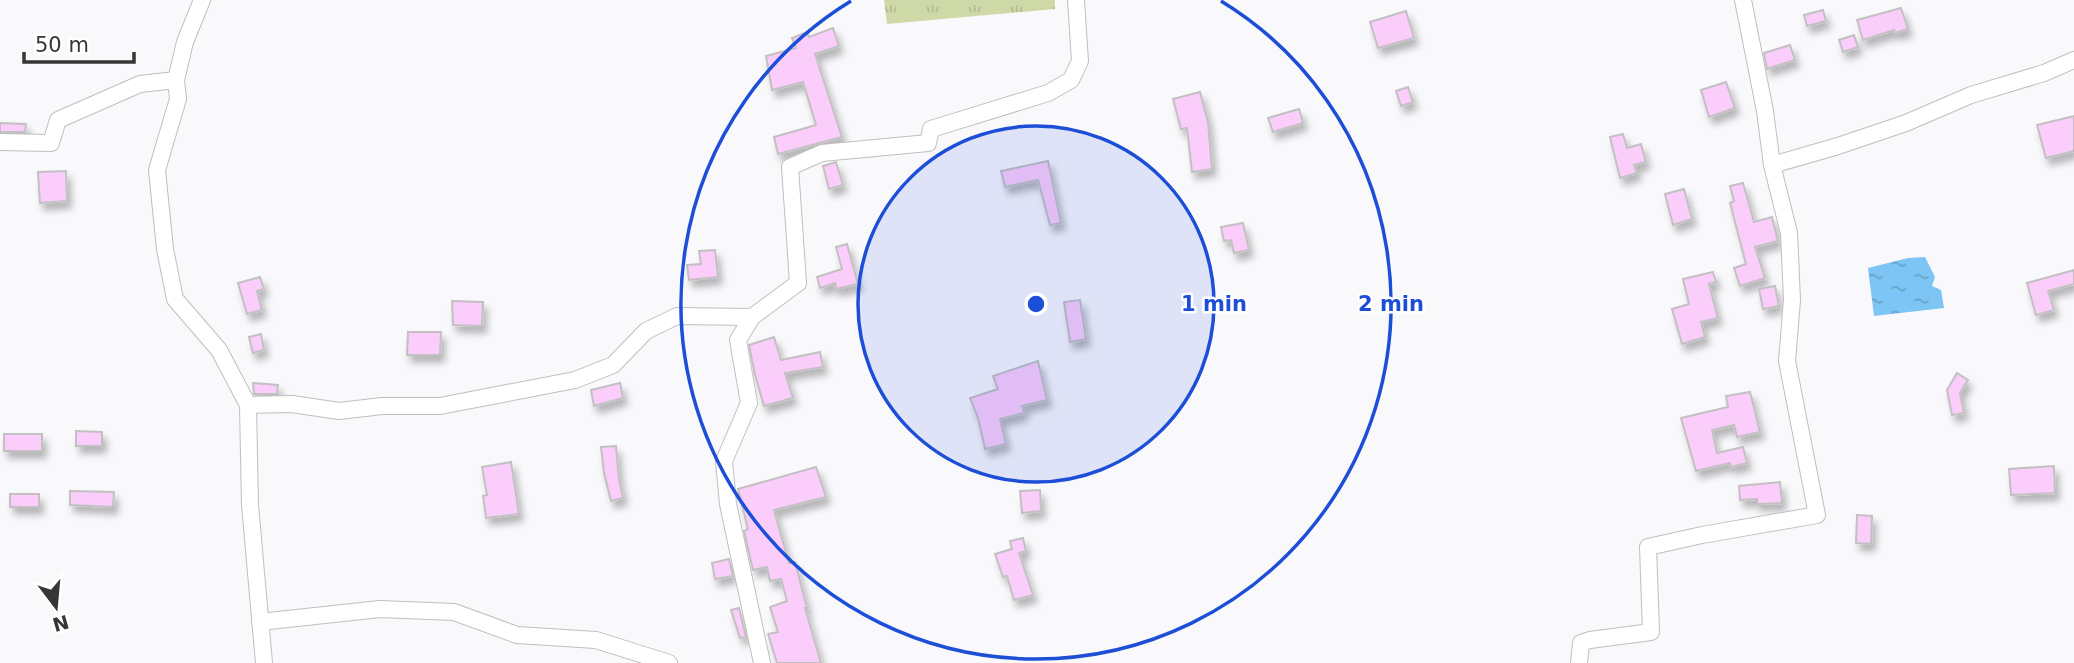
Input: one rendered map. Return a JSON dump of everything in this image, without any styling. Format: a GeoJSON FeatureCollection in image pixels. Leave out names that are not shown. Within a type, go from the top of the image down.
{"type":"FeatureCollection","features":[{"type":"Feature","properties":{"kind":"street"},"geometry":{"type":"LineString","coordinates":[[202,0],[185,42],[176,80],[178,99],[157,170],[165,249],[175,299],[219,351],[248,405],[250,505],[264,663]]}},
{"type":"Feature","properties":{"kind":"street"},"geometry":{"type":"LineString","coordinates":[[762,663],[728,504],[724,461],[749,403],[738,340],[752,317],[798,283],[790,167],[822,153],[928,143],[931,129],[1048,93],[1071,79],[1080,61],[1076,0]]}},
{"type":"Feature","properties":{"kind":"street"},"geometry":{"type":"LineString","coordinates":[[1579,663],[1581,643],[1651,632],[1648,547],[1817,514],[1787,361],[1792,300],[1789,233],[1772,165],[1765,111],[1743,0]]}},
{"type":"Feature","properties":{"kind":"street"},"geometry":{"type":"LineString","coordinates":[[1772,165],[1906,123],[1971,95],[2044,73],[2074,60]]}},
{"type":"Feature","properties":{"kind":"street"},"geometry":{"type":"LineString","coordinates":[[0,142],[51,143],[58,120],[140,84],[176,80]]}},
{"type":"Feature","properties":{"kind":"street"},"geometry":{"type":"LineString","coordinates":[[248,405],[292,404],[340,411],[440,406],[575,380],[613,365],[646,331],[677,317],[752,317]]}},
{"type":"Feature","properties":{"kind":"street"},"geometry":{"type":"LineString","coordinates":[[260,622],[380,609],[454,612],[516,635],[596,640],[669,663]]}},
{"type":"Feature","properties":{"kind":"green space"},"geometry":{"type":"Polygon","coordinates":[[[884,0],[1055,0],[1055,9],[887,24],[884,0]]]}},
{"type":"Feature","properties":{"kind":"water"},"geometry":{"type":"Polygon","coordinates":[[[1925,257],[1935,277],[1932,286],[1941,290],[1944,308],[1874,316],[1868,268],[1908,258],[1925,257]]]}},
{"type":"Feature","properties":{"kind":"building"},"geometry":{"type":"Polygon","coordinates":[[[1901,8],[1908,29],[1895,33],[1894,30],[1863,40],[1857,20],[1901,8]]]}},
{"type":"Feature","properties":{"kind":"building"},"geometry":{"type":"Polygon","coordinates":[[[1823,10],[1826,21],[1807,26],[1804,15],[1823,10]]]}},
{"type":"Feature","properties":{"kind":"building"},"geometry":{"type":"Polygon","coordinates":[[[1406,11],[1414,38],[1378,48],[1370,22],[1406,11]]]}},
{"type":"Feature","properties":{"kind":"building"},"geometry":{"type":"Polygon","coordinates":[[[833,28],[839,46],[815,54],[842,137],[778,154],[774,137],[816,125],[803,82],[772,90],[766,56],[796,48],[792,38],[807,32],[809,37],[833,28]]]}},
{"type":"Feature","properties":{"kind":"building"},"geometry":{"type":"Polygon","coordinates":[[[1854,35],[1858,47],[1843,52],[1839,40],[1854,35]]]}},
{"type":"Feature","properties":{"kind":"building"},"geometry":{"type":"Polygon","coordinates":[[[1790,45],[1795,60],[1767,69],[1764,53],[1790,45]]]}},
{"type":"Feature","properties":{"kind":"building"},"geometry":{"type":"Polygon","coordinates":[[[1726,82],[1735,108],[1709,117],[1701,90],[1726,82]]]}},
{"type":"Feature","properties":{"kind":"building"},"geometry":{"type":"Polygon","coordinates":[[[1408,87],[1413,102],[1401,106],[1396,91],[1408,87]]]}},
{"type":"Feature","properties":{"kind":"building"},"geometry":{"type":"Polygon","coordinates":[[[1200,92],[1208,122],[1212,169],[1192,172],[1187,128],[1181,129],[1173,99],[1200,92]]]}},
{"type":"Feature","properties":{"kind":"building"},"geometry":{"type":"Polygon","coordinates":[[[1299,109],[1303,123],[1273,132],[1268,118],[1299,109]]]}},
{"type":"Feature","properties":{"kind":"building"},"geometry":{"type":"Polygon","coordinates":[[[2074,116],[2074,151],[2046,158],[2037,125],[2074,116]]]}},
{"type":"Feature","properties":{"kind":"building"},"geometry":{"type":"Polygon","coordinates":[[[0,123],[26,124],[25,132],[0,132],[0,123]]]}},
{"type":"Feature","properties":{"kind":"building"},"geometry":{"type":"Polygon","coordinates":[[[1623,134],[1627,148],[1641,144],[1646,162],[1634,165],[1637,173],[1620,178],[1610,137],[1623,134]]]}},
{"type":"Feature","properties":{"kind":"building"},"geometry":{"type":"Polygon","coordinates":[[[1048,161],[1061,223],[1050,225],[1038,180],[1005,187],[1001,171],[1048,161]]]}},
{"type":"Feature","properties":{"kind":"building"},"geometry":{"type":"Polygon","coordinates":[[[836,162],[843,185],[829,189],[823,166],[836,162]]]}},
{"type":"Feature","properties":{"kind":"building"},"geometry":{"type":"Polygon","coordinates":[[[66,171],[67,201],[40,203],[38,172],[66,171]]]}},
{"type":"Feature","properties":{"kind":"building"},"geometry":{"type":"Polygon","coordinates":[[[1743,183],[1754,222],[1772,217],[1778,241],[1755,247],[1765,278],[1740,286],[1734,268],[1746,264],[1730,203],[1734,201],[1730,186],[1743,183]]]}},
{"type":"Feature","properties":{"kind":"building"},"geometry":{"type":"Polygon","coordinates":[[[1684,189],[1692,219],[1673,225],[1665,194],[1684,189]]]}},
{"type":"Feature","properties":{"kind":"building"},"geometry":{"type":"Polygon","coordinates":[[[1243,223],[1249,250],[1234,253],[1231,240],[1224,241],[1221,227],[1243,223]]]}},
{"type":"Feature","properties":{"kind":"building"},"geometry":{"type":"Polygon","coordinates":[[[847,244],[858,284],[836,289],[835,283],[820,288],[817,277],[842,269],[836,247],[847,244]]]}},
{"type":"Feature","properties":{"kind":"building"},"geometry":{"type":"Polygon","coordinates":[[[715,250],[718,277],[689,280],[687,265],[701,264],[699,251],[715,250]]]}},
{"type":"Feature","properties":{"kind":"building"},"geometry":{"type":"Polygon","coordinates":[[[2074,270],[2074,284],[2048,291],[2054,310],[2036,315],[2027,283],[2074,270]]]}},
{"type":"Feature","properties":{"kind":"building"},"geometry":{"type":"Polygon","coordinates":[[[1713,272],[1716,282],[1709,284],[1718,318],[1701,322],[1705,337],[1682,344],[1672,309],[1689,304],[1683,279],[1713,272]]]}},
{"type":"Feature","properties":{"kind":"building"},"geometry":{"type":"Polygon","coordinates":[[[260,277],[264,289],[257,291],[262,310],[247,314],[238,283],[260,277]]]}},
{"type":"Feature","properties":{"kind":"building"},"geometry":{"type":"Polygon","coordinates":[[[1775,286],[1779,306],[1763,309],[1759,289],[1775,286]]]}},
{"type":"Feature","properties":{"kind":"building"},"geometry":{"type":"Polygon","coordinates":[[[1080,300],[1086,339],[1070,342],[1064,302],[1080,300]]]}},
{"type":"Feature","properties":{"kind":"building"},"geometry":{"type":"Polygon","coordinates":[[[452,301],[483,302],[482,326],[453,325],[452,301]]]}},
{"type":"Feature","properties":{"kind":"building"},"geometry":{"type":"Polygon","coordinates":[[[408,332],[441,332],[440,355],[407,355],[408,332]]]}},
{"type":"Feature","properties":{"kind":"building"},"geometry":{"type":"Polygon","coordinates":[[[261,334],[264,350],[253,353],[249,337],[261,334]]]}},
{"type":"Feature","properties":{"kind":"building"},"geometry":{"type":"Polygon","coordinates":[[[774,337],[781,360],[820,352],[823,367],[785,373],[793,398],[764,406],[749,345],[774,337]]]}},
{"type":"Feature","properties":{"kind":"building"},"geometry":{"type":"Polygon","coordinates":[[[1038,361],[1047,400],[1022,406],[1024,413],[1000,419],[1006,444],[985,449],[970,398],[998,389],[993,376],[1038,361]]]}},
{"type":"Feature","properties":{"kind":"building"},"geometry":{"type":"Polygon","coordinates":[[[1957,373],[1968,380],[1960,393],[1964,413],[1952,415],[1947,390],[1957,373]]]}},
{"type":"Feature","properties":{"kind":"building"},"geometry":{"type":"Polygon","coordinates":[[[253,383],[278,385],[277,394],[254,394],[253,383]]]}},
{"type":"Feature","properties":{"kind":"building"},"geometry":{"type":"Polygon","coordinates":[[[620,383],[623,398],[594,406],[591,390],[620,383]]]}},
{"type":"Feature","properties":{"kind":"building"},"geometry":{"type":"Polygon","coordinates":[[[1750,392],[1760,432],[1737,437],[1734,425],[1712,430],[1717,453],[1743,447],[1747,463],[1731,467],[1730,463],[1696,471],[1681,418],[1728,407],[1726,396],[1750,392]]]}},
{"type":"Feature","properties":{"kind":"building"},"geometry":{"type":"Polygon","coordinates":[[[76,431],[102,432],[102,446],[76,446],[76,431]]]}},
{"type":"Feature","properties":{"kind":"building"},"geometry":{"type":"Polygon","coordinates":[[[4,434],[42,434],[42,451],[4,451],[4,434]]]}},
{"type":"Feature","properties":{"kind":"building"},"geometry":{"type":"Polygon","coordinates":[[[616,446],[623,498],[611,501],[601,447],[616,446]]]}},
{"type":"Feature","properties":{"kind":"building"},"geometry":{"type":"Polygon","coordinates":[[[511,462],[519,514],[486,518],[483,496],[487,495],[482,467],[511,462]]]}},
{"type":"Feature","properties":{"kind":"building"},"geometry":{"type":"Polygon","coordinates":[[[2054,466],[2055,493],[2011,495],[2009,469],[2054,466]]]}},
{"type":"Feature","properties":{"kind":"building"},"geometry":{"type":"Polygon","coordinates":[[[816,467],[826,497],[774,510],[789,563],[795,562],[821,663],[777,663],[768,634],[778,632],[770,607],[787,601],[781,579],[770,581],[767,567],[753,570],[744,531],[748,529],[738,489],[816,467]]]}},
{"type":"Feature","properties":{"kind":"building"},"geometry":{"type":"Polygon","coordinates":[[[1780,482],[1782,503],[1757,504],[1757,499],[1740,500],[1739,486],[1780,482]]]}},
{"type":"Feature","properties":{"kind":"building"},"geometry":{"type":"Polygon","coordinates":[[[1040,490],[1041,511],[1022,513],[1020,491],[1040,490]]]}},
{"type":"Feature","properties":{"kind":"building"},"geometry":{"type":"Polygon","coordinates":[[[70,491],[114,492],[113,507],[70,505],[70,491]]]}},
{"type":"Feature","properties":{"kind":"building"},"geometry":{"type":"Polygon","coordinates":[[[10,494],[39,494],[39,507],[10,507],[10,494]]]}},
{"type":"Feature","properties":{"kind":"building"},"geometry":{"type":"Polygon","coordinates":[[[1857,515],[1872,516],[1871,544],[1856,543],[1857,515]]]}},
{"type":"Feature","properties":{"kind":"building"},"geometry":{"type":"Polygon","coordinates":[[[1023,538],[1026,551],[1019,553],[1033,595],[1014,600],[1007,576],[1003,577],[995,554],[1012,549],[1010,541],[1023,538]]]}},
{"type":"Feature","properties":{"kind":"building"},"geometry":{"type":"Polygon","coordinates":[[[729,559],[733,576],[715,579],[712,563],[729,559]]]}},
{"type":"Feature","properties":{"kind":"building"},"geometry":{"type":"Polygon","coordinates":[[[739,608],[746,637],[740,638],[731,610],[739,608]]]}}]}
